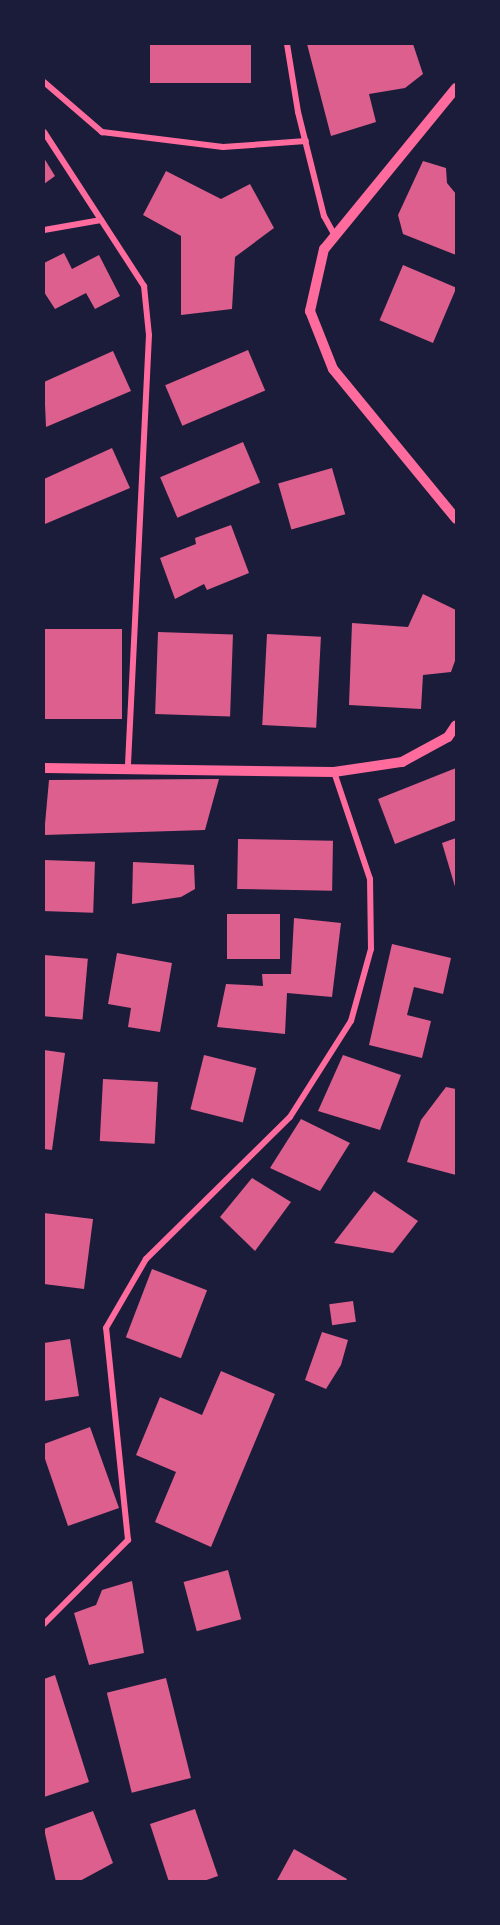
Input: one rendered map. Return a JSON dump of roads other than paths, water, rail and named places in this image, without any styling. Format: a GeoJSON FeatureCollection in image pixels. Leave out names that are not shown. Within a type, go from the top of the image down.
{"type":"FeatureCollection","features":[{"type":"Feature","properties":{"kind":"street"},"geometry":{"type":"LineString","coordinates":[[287,44],[306,141],[324,216],[335,236]]}},
{"type":"Feature","properties":{"kind":"street"},"geometry":{"type":"LineString","coordinates":[[44,82],[102,132],[223,147],[306,141]]}},
{"type":"Feature","properties":{"kind":"street"},"geometry":{"type":"LineString","coordinates":[[456,88],[324,249],[310,311],[333,369],[456,519]]}},
{"type":"Feature","properties":{"kind":"street"},"geometry":{"type":"LineString","coordinates":[[44,132],[144,286],[149,335],[128,769]]}},
{"type":"Feature","properties":{"kind":"street"},"geometry":{"type":"LineString","coordinates":[[44,230],[101,220]]}},
{"type":"Feature","properties":{"kind":"street"},"geometry":{"type":"LineString","coordinates":[[44,768],[334,771],[402,762],[448,737],[456,725]]}},
{"type":"Feature","properties":{"kind":"street"},"geometry":{"type":"LineString","coordinates":[[44,1624],[128,1540],[106,1328],[146,1258],[290,1117],[351,1021],[371,949],[370,879],[334,771]]}}]}
